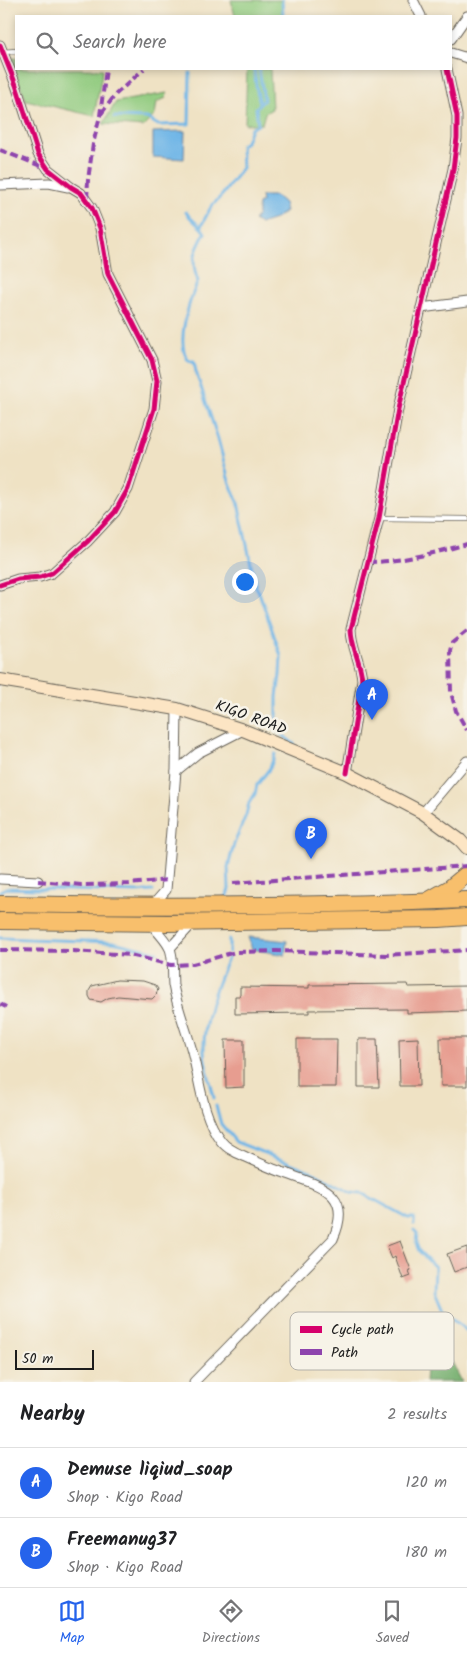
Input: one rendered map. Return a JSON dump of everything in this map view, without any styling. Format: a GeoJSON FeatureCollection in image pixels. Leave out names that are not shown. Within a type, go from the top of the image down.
{"type":"FeatureCollection","features":[{"type":"Feature","properties":{"kind":"highway"},"geometry":{"type":"LineString","coordinates":[[428,901],[450,888],[467,874]]}},
{"type":"Feature","properties":{"kind":"highway"},"geometry":{"type":"LineString","coordinates":[[0,904],[152,906],[467,900]]}},
{"type":"Feature","properties":{"kind":"highway"},"geometry":{"type":"LineString","coordinates":[[0,921],[194,923],[467,917]]}},
{"type":"Feature","properties":{"kind":"street"},"geometry":{"type":"LineString","coordinates":[[413,0],[420,15]]}},
{"type":"Feature","properties":{"kind":"street"},"geometry":{"type":"LineString","coordinates":[[452,38],[467,16]]}},
{"type":"Feature","properties":{"kind":"street"},"geometry":{"type":"LineString","coordinates":[[0,585],[18,579],[40,577],[52,573],[107,522],[128,489],[154,409],[157,381],[152,360],[108,274],[100,228],[92,208],[82,192],[71,187],[48,169],[38,154],[2,48]]}},
{"type":"Feature","properties":{"kind":"street"},"geometry":{"type":"LineString","coordinates":[[452,53],[467,58]]}},
{"type":"Feature","properties":{"kind":"street"},"geometry":{"type":"LineString","coordinates":[[346,773],[362,680],[352,639],[352,629],[379,518],[398,409],[452,169],[457,138],[456,116],[447,70]]}},
{"type":"Feature","properties":{"kind":"street"},"geometry":{"type":"LineString","coordinates":[[0,185],[49,183],[71,187]]}},
{"type":"Feature","properties":{"kind":"street"},"geometry":{"type":"LineString","coordinates":[[421,308],[467,302]]}},
{"type":"Feature","properties":{"kind":"street","name":"KIGO ROAD"},"geometry":{"type":"LineString","coordinates":[[0,680],[177,709],[243,730],[346,773],[423,813],[460,840],[467,848]]}},
{"type":"Feature","properties":{"kind":"street"},"geometry":{"type":"LineString","coordinates":[[152,906],[166,890],[176,771],[177,709]]}},
{"type":"Feature","properties":{"kind":"street"},"geometry":{"type":"LineString","coordinates":[[176,771],[198,753],[243,730]]}},
{"type":"Feature","properties":{"kind":"street"},"geometry":{"type":"LineString","coordinates":[[423,813],[467,761]]}},
{"type":"Feature","properties":{"kind":"street"},"geometry":{"type":"LineString","coordinates":[[0,879],[38,881]]}},
{"type":"Feature","properties":{"kind":"street"},"geometry":{"type":"LineString","coordinates":[[166,890],[177,905]]}},
{"type":"Feature","properties":{"kind":"street"},"geometry":{"type":"LineString","coordinates":[[150,923],[170,948],[173,986],[192,1050],[209,1120],[216,1134],[222,1143],[234,1152],[328,1191],[336,1201],[340,1213],[339,1227],[333,1239],[194,1382]]}},
{"type":"Feature","properties":{"kind":"street"},"geometry":{"type":"LineString","coordinates":[[170,948],[194,923]]}},
{"type":"Feature","properties":{"kind":"lane"},"geometry":{"type":"LineString","coordinates":[[2,48],[15,52]]}},
{"type":"Feature","properties":{"kind":"lane"},"geometry":{"type":"LineString","coordinates":[[379,518],[467,519]]}},
{"type":"Feature","properties":{"kind":"green space"},"geometry":{"type":"Polygon","coordinates":[[[231,0],[282,0],[282,15],[235,15],[231,0]]]}},
{"type":"Feature","properties":{"kind":"green space"},"geometry":{"type":"Polygon","coordinates":[[[15,58],[15,70],[103,70],[94,116],[26,100],[10,59],[15,58]]]}},
{"type":"Feature","properties":{"kind":"green space"},"geometry":{"type":"Polygon","coordinates":[[[247,70],[270,70],[272,109],[265,113],[262,124],[245,124],[247,70]]]}},
{"type":"Feature","properties":{"kind":"green space"},"geometry":{"type":"Polygon","coordinates":[[[167,93],[166,98],[157,102],[155,115],[143,127],[103,124],[116,102],[167,93]]]}},
{"type":"Feature","properties":{"kind":"green space"},"geometry":{"type":"Polygon","coordinates":[[[454,1366],[462,1382],[425,1382],[426,1370],[454,1370],[454,1366]]]}},
{"type":"Feature","properties":{"kind":"water"},"geometry":{"type":"Polygon","coordinates":[[[185,131],[184,159],[153,157],[153,132],[185,131]]]}},
{"type":"Feature","properties":{"kind":"water"},"geometry":{"type":"Polygon","coordinates":[[[261,196],[276,196],[284,203],[286,211],[275,219],[260,224],[254,220],[258,215],[258,204],[262,202],[261,196]]]}},
{"type":"Feature","properties":{"kind":"water"},"geometry":{"type":"Polygon","coordinates":[[[248,937],[287,941],[285,955],[252,949],[248,937]]]}},
{"type":"Feature","properties":{"kind":"building"},"geometry":{"type":"Polygon","coordinates":[[[117,980],[143,981],[155,985],[158,989],[152,999],[118,996],[101,1002],[91,1000],[89,991],[92,986],[117,980]]]}},
{"type":"Feature","properties":{"kind":"building"},"geometry":{"type":"Polygon","coordinates":[[[407,984],[408,987],[467,986],[467,1011],[407,1013],[407,1009],[309,1010],[309,1013],[235,1014],[235,996],[240,996],[240,987],[309,988],[309,985],[407,984]]]}},
{"type":"Feature","properties":{"kind":"building"},"geometry":{"type":"Polygon","coordinates":[[[418,1038],[419,1086],[400,1086],[399,1039],[418,1038]]]}},
{"type":"Feature","properties":{"kind":"building"},"geometry":{"type":"Polygon","coordinates":[[[440,1038],[467,1038],[467,1086],[441,1086],[440,1038]]]}},
{"type":"Feature","properties":{"kind":"building"},"geometry":{"type":"Polygon","coordinates":[[[297,1039],[337,1039],[336,1087],[297,1087],[297,1039]]]}},
{"type":"Feature","properties":{"kind":"building"},"geometry":{"type":"Polygon","coordinates":[[[358,1039],[377,1039],[379,1087],[358,1087],[358,1039]]]}},
{"type":"Feature","properties":{"kind":"building"},"geometry":{"type":"Polygon","coordinates":[[[225,1040],[244,1040],[244,1087],[226,1088],[225,1040]]]}},
{"type":"Feature","properties":{"kind":"building"},"geometry":{"type":"Polygon","coordinates":[[[400,1241],[411,1270],[409,1271],[411,1276],[403,1279],[395,1256],[392,1258],[387,1246],[400,1241]]]}},
{"type":"Feature","properties":{"kind":"building"},"geometry":{"type":"Polygon","coordinates":[[[467,1247],[467,1267],[454,1272],[447,1254],[467,1247]]]}},
{"type":"Feature","properties":{"kind":"waterway"},"geometry":{"type":"LineString","coordinates":[[282,0],[282,15]]}},
{"type":"Feature","properties":{"kind":"waterway"},"geometry":{"type":"LineString","coordinates":[[254,70],[260,103]]}},
{"type":"Feature","properties":{"kind":"waterway"},"geometry":{"type":"LineString","coordinates":[[201,226],[211,207],[242,168],[241,146],[246,142],[251,128],[258,125],[256,108],[264,100],[259,70]]}},
{"type":"Feature","properties":{"kind":"waterway"},"geometry":{"type":"LineString","coordinates":[[114,117],[147,118],[158,125],[189,124],[190,73]]}},
{"type":"Feature","properties":{"kind":"waterway"},"geometry":{"type":"LineString","coordinates":[[186,212],[205,233],[195,256],[194,268],[198,281],[185,321],[183,344],[189,361],[194,361],[228,478],[238,503],[256,587],[281,656],[276,730],[294,744],[294,747]]}},
{"type":"Feature","properties":{"kind":"waterway"},"geometry":{"type":"LineString","coordinates":[[226,898],[229,889],[228,867],[234,844],[257,785],[270,768],[275,754]]}},
{"type":"Feature","properties":{"kind":"waterway"},"geometry":{"type":"LineString","coordinates":[[0,891],[6,888],[153,891]]}},
{"type":"Feature","properties":{"kind":"waterway"},"geometry":{"type":"LineString","coordinates":[[0,938],[113,942],[157,952]]}},
{"type":"Feature","properties":{"kind":"waterway"},"geometry":{"type":"LineString","coordinates":[[229,939],[229,952]]}},
{"type":"Feature","properties":{"kind":"waterway"},"geometry":{"type":"LineString","coordinates":[[214,1098],[205,1058],[204,1040],[211,1004],[228,958]]}},
{"type":"Feature","properties":{"kind":"waterway"},"geometry":{"type":"LineString","coordinates":[[216,1106],[221,1124],[236,1142],[316,1173],[352,1192],[362,1193],[408,1218],[414,1218],[414,1224]]}},
{"type":"Feature","properties":{"kind":"waterway"},"geometry":{"type":"LineString","coordinates":[[414,1230],[417,1233],[416,1243],[419,1251],[435,1267],[434,1291],[444,1312]]}},
{"type":"Feature","properties":{"kind":"waterway"},"geometry":{"type":"LineString","coordinates":[[454,1320],[467,1331]]}},
{"type":"Feature","properties":{"kind":"marked path"},"geometry":{"type":"LineString","coordinates":[[87,199],[93,144],[100,116],[106,70]]}},
{"type":"Feature","properties":{"kind":"marked path"},"geometry":{"type":"LineString","coordinates":[[101,114],[116,94],[143,70]]}},
{"type":"Feature","properties":{"kind":"marked path"},"geometry":{"type":"LineString","coordinates":[[0,150],[46,168]]}},
{"type":"Feature","properties":{"kind":"marked path"},"geometry":{"type":"LineString","coordinates":[[368,562],[406,559],[467,544]]}},
{"type":"Feature","properties":{"kind":"marked path"},"geometry":{"type":"LineString","coordinates":[[467,631],[452,643],[450,651],[451,692],[456,711],[467,730]]}},
{"type":"Feature","properties":{"kind":"marked path"},"geometry":{"type":"LineString","coordinates":[[233,883],[467,866]]}},
{"type":"Feature","properties":{"kind":"marked path"},"geometry":{"type":"LineString","coordinates":[[38,881],[81,885],[129,884],[167,880]]}},
{"type":"Feature","properties":{"kind":"marked path"},"geometry":{"type":"LineString","coordinates":[[0,950],[73,951],[130,955],[171,965],[193,964],[235,952],[277,951],[386,955],[467,950]]}},
{"type":"Feature","properties":{"kind":"marked path"},"geometry":{"type":"LineString","coordinates":[[0,1004],[6,1007]]}},
{"type":"Feature","properties":{"kind":"cycle path"},"geometry":{"type":"LineString","coordinates":[[0,45],[16,85],[38,154],[48,169],[81,193],[92,208],[100,228],[108,274],[152,360],[157,381],[154,409],[128,489],[115,512],[87,542],[52,573],[40,577],[18,579],[0,585]]}},
{"type":"Feature","properties":{"kind":"cycle path"},"geometry":{"type":"LineString","coordinates":[[347,773],[362,680],[351,629],[379,518],[398,409],[453,169],[457,138],[457,116],[447,70]]}},
{"type":"Feature","properties":{"kind":"place","name":"Demuse liqiud_soap"},"geometry":{"type":"Point","coordinates":[372,720]}},
{"type":"Feature","properties":{"kind":"place","name":"Freemanug37"},"geometry":{"type":"Point","coordinates":[311,859]}}]}
